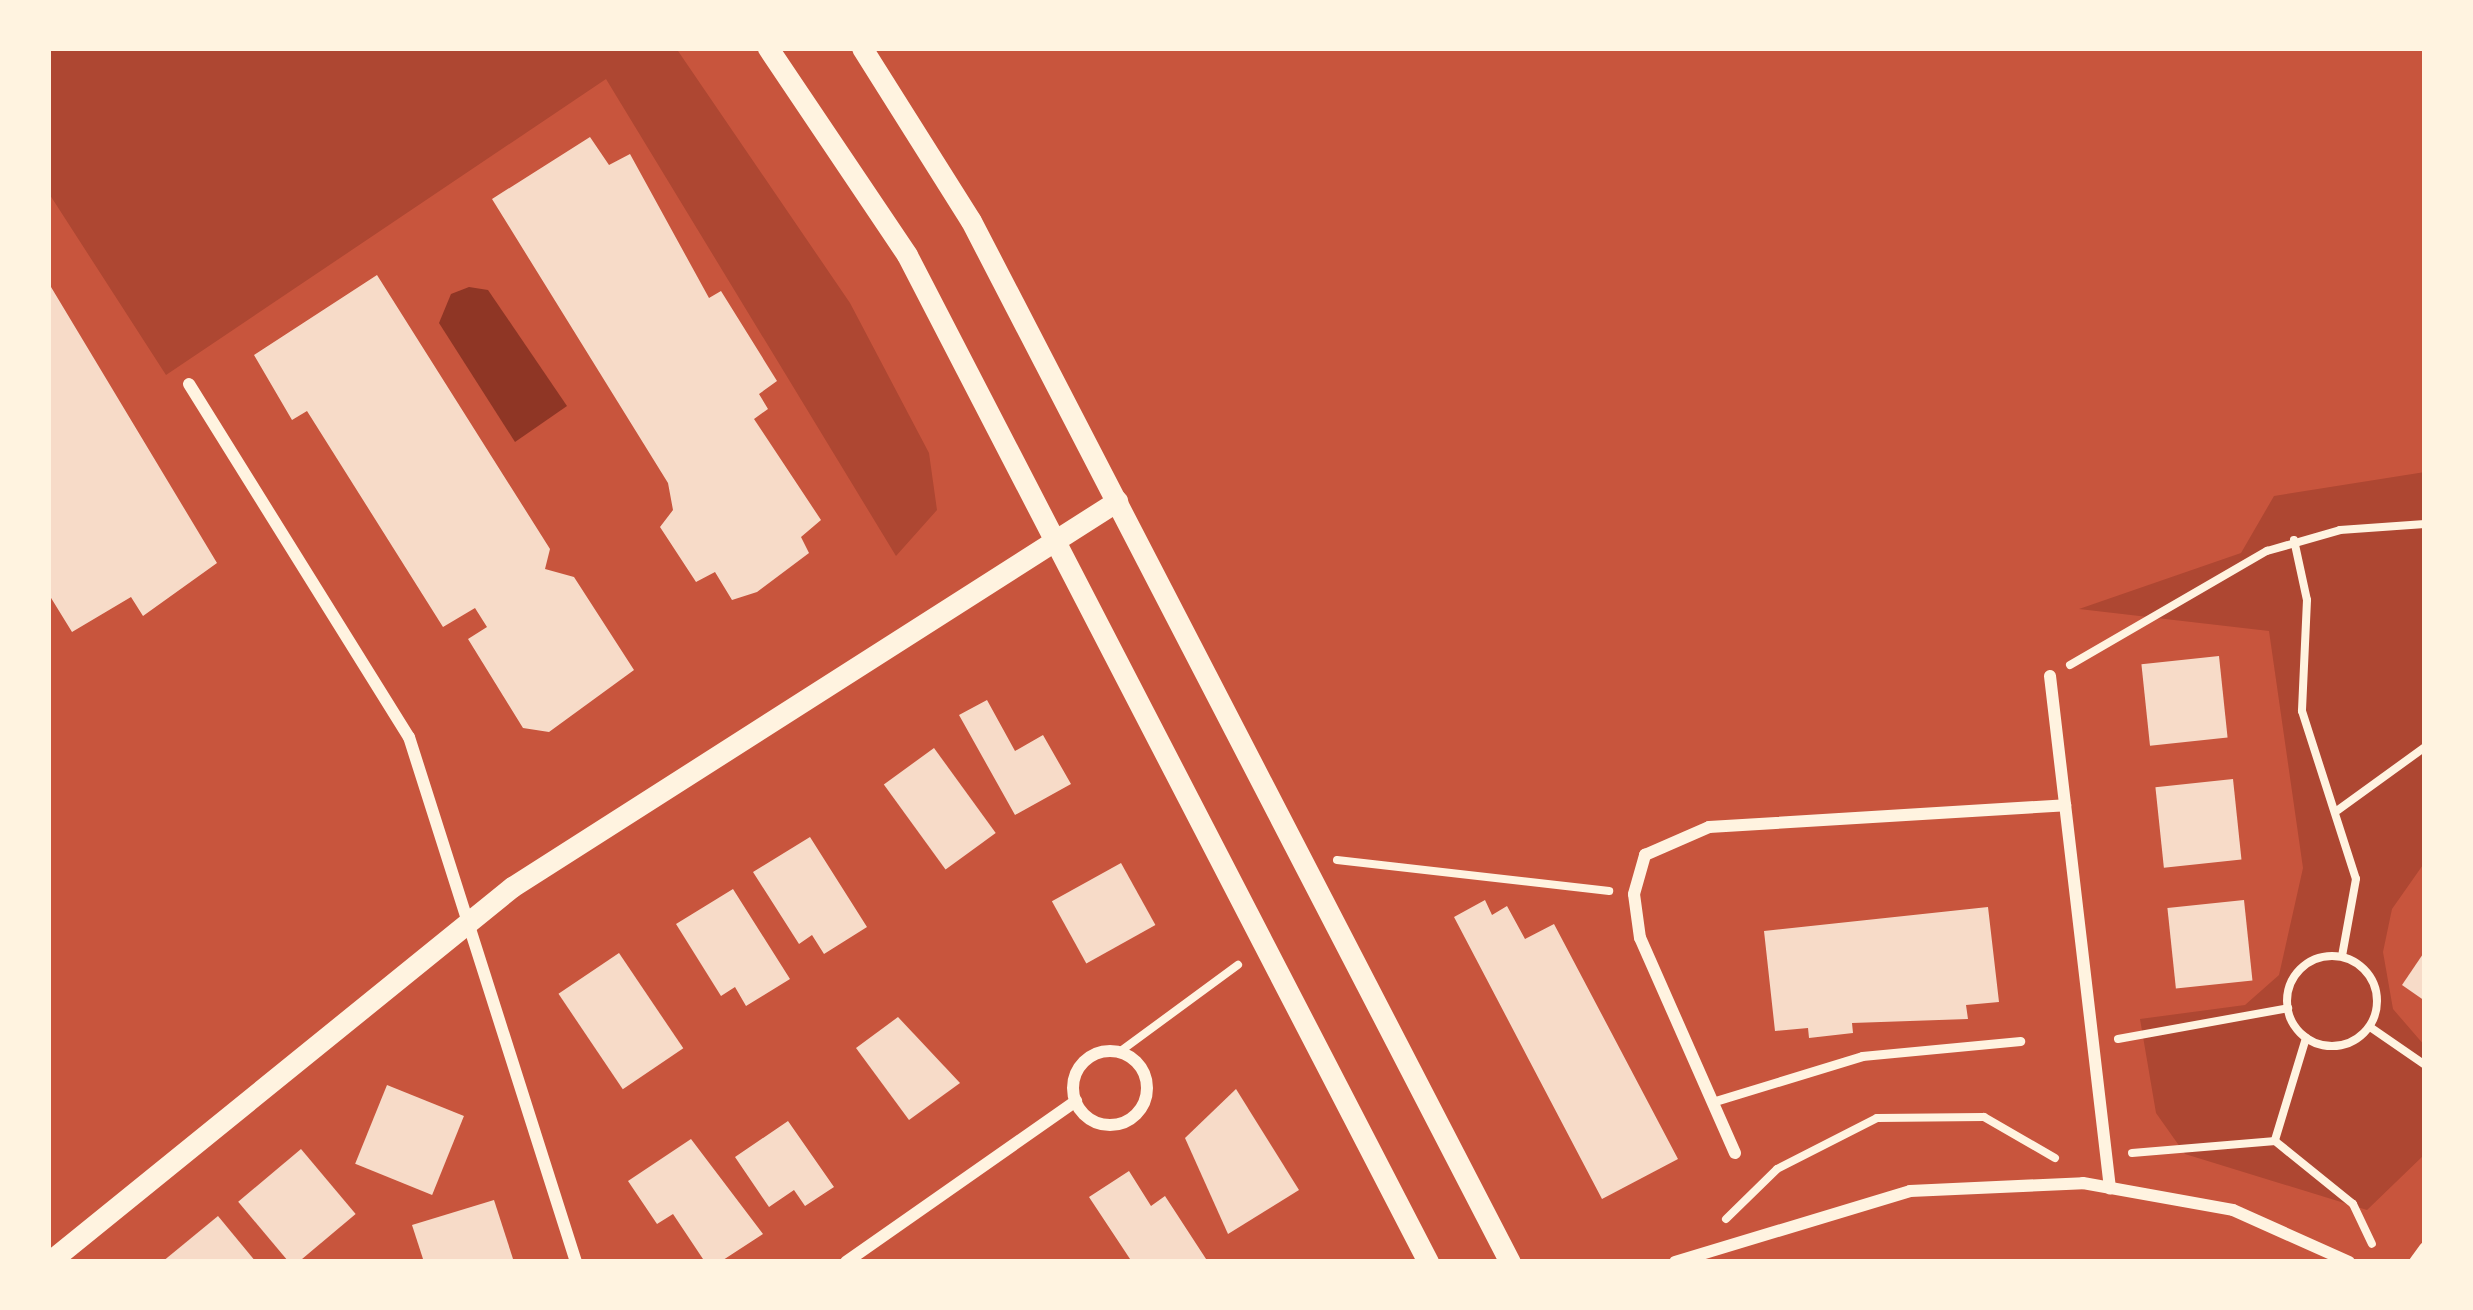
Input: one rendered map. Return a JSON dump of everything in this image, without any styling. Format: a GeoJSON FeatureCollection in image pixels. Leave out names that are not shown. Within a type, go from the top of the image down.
{"type":"FeatureCollection","features":[{"type":"Feature","properties":{"kind":"street"},"geometry":{"type":"LineString","coordinates":[[768,48],[875,200],[1428,1262]]}},
{"type":"Feature","properties":{"kind":"street"},"geometry":{"type":"LineString","coordinates":[[862,48],[971,221],[1510,1262]]}},
{"type":"Feature","properties":{"kind":"street"},"geometry":{"type":"LineString","coordinates":[[189,384],[396,710],[471,918],[575,1262]]}},
{"type":"Feature","properties":{"kind":"street"},"geometry":{"type":"LineString","coordinates":[[49,1262],[471,918],[1117,501]]}},
{"type":"Feature","properties":{"kind":"street"},"geometry":{"type":"LineString","coordinates":[[2050,676],[2110,1188]]}},
{"type":"Feature","properties":{"kind":"street"},"geometry":{"type":"LineString","coordinates":[[1735,1153],[1640,938],[1634,894],[1645,855],[1681,831],[2065,805]]}},
{"type":"Feature","properties":{"kind":"street"},"geometry":{"type":"LineString","coordinates":[[846,1262],[1076,1101],[1085,1062],[1118,1052],[1144,1076],[1140,1109],[1102,1124],[1076,1101]]}},
{"type":"Feature","properties":{"kind":"street"},"geometry":{"type":"LineString","coordinates":[[1675,1262],[1910,1191],[2083,1183],[2233,1210],[2349,1262]]}},
{"type":"Feature","properties":{"kind":"street"},"geometry":{"type":"LineString","coordinates":[[2415,1262],[2425,1248]]}},
{"type":"Feature","properties":{"kind":"lane"},"geometry":{"type":"LineString","coordinates":[[1712,1102],[1862,1056],[2020,1041]]}},
{"type":"Feature","properties":{"kind":"path"},"geometry":{"type":"LineString","coordinates":[[2050,676],[2294,540],[2425,524]]}},
{"type":"Feature","properties":{"kind":"path"},"geometry":{"type":"LineString","coordinates":[[2294,540],[2307,600],[2302,711],[2338,810],[2359,905],[2342,956]]}},
{"type":"Feature","properties":{"kind":"path"},"geometry":{"type":"LineString","coordinates":[[2338,810],[2425,747]]}},
{"type":"Feature","properties":{"kind":"path"},"geometry":{"type":"LineString","coordinates":[[1300,856],[1634,894]]}},
{"type":"Feature","properties":{"kind":"path"},"geometry":{"type":"LineString","coordinates":[[1118,1052],[1265,947]]}},
{"type":"Feature","properties":{"kind":"path"},"geometry":{"type":"LineString","coordinates":[[2275,1141],[2306,1038],[2288,1008],[2301,967],[2342,956]]}},
{"type":"Feature","properties":{"kind":"path"},"geometry":{"type":"LineString","coordinates":[[2342,956],[2375,984],[2370,1027]]}},
{"type":"Feature","properties":{"kind":"path"},"geometry":{"type":"LineString","coordinates":[[2093,1043],[2288,1008]]}},
{"type":"Feature","properties":{"kind":"path"},"geometry":{"type":"LineString","coordinates":[[2306,1038],[2341,1045],[2370,1027]]}},
{"type":"Feature","properties":{"kind":"path"},"geometry":{"type":"LineString","coordinates":[[2370,1027],[2425,1065]]}},
{"type":"Feature","properties":{"kind":"path"},"geometry":{"type":"LineString","coordinates":[[1703,1252],[1777,1168],[1877,1118],[1984,1117],[2034,1140],[2083,1183]]}},
{"type":"Feature","properties":{"kind":"path"},"geometry":{"type":"LineString","coordinates":[[2106,1157],[2212,1138],[2275,1141],[2353,1204],[2380,1262]]}},
{"type":"Feature","properties":{"kind":"shaded area"},"geometry":{"type":"Polygon","coordinates":[[[48,48],[676,48],[850,303],[929,453],[937,510],[896,556],[606,79],[166,375],[48,192],[48,48]]]}},
{"type":"Feature","properties":{"kind":"shaded area"},"geometry":{"type":"Polygon","coordinates":[[[469,287],[488,290],[567,406],[515,442],[439,323],[451,294],[469,287]]]}},
{"type":"Feature","properties":{"kind":"shaded area"},"geometry":{"type":"Polygon","coordinates":[[[2425,472],[2425,862],[2392,909],[2383,952],[2393,1009],[2425,1046],[2425,1154],[2367,1210],[2185,1154],[2156,1113],[2140,1019],[2245,1005],[2279,975],[2303,868],[2269,631],[2079,609],[2241,553],[2274,496],[2425,472]]]}},
{"type":"Feature","properties":{"kind":"building"},"geometry":{"type":"Polygon","coordinates":[[[590,137],[609,165],[630,154],[709,298],[721,291],[777,381],[759,394],[768,409],[754,419],[821,520],[801,537],[809,553],[757,592],[732,600],[715,572],[696,582],[660,527],[673,510],[668,483],[492,199],[590,137]]]}},
{"type":"Feature","properties":{"kind":"building"},"geometry":{"type":"Polygon","coordinates":[[[377,275],[550,549],[545,569],[574,577],[634,670],[549,732],[523,728],[468,639],[487,627],[475,608],[443,627],[307,411],[292,420],[254,355],[377,275]]]}},
{"type":"Feature","properties":{"kind":"building"},"geometry":{"type":"Polygon","coordinates":[[[48,282],[217,563],[143,616],[131,597],[72,632],[48,593],[48,282]]]}},
{"type":"Feature","properties":{"kind":"building"},"geometry":{"type":"Polygon","coordinates":[[[2219,656],[2228,738],[2150,746],[2141,664],[2219,656]]]}},
{"type":"Feature","properties":{"kind":"building"},"geometry":{"type":"Polygon","coordinates":[[[987,700],[1015,751],[1043,735],[1071,784],[1015,815],[959,715],[987,700]]]}},
{"type":"Feature","properties":{"kind":"building"},"geometry":{"type":"Polygon","coordinates":[[[934,748],[996,833],[946,869],[884,784],[934,748]]]}},
{"type":"Feature","properties":{"kind":"building"},"geometry":{"type":"Polygon","coordinates":[[[2233,779],[2241,860],[2164,868],[2155,787],[2233,779]]]}},
{"type":"Feature","properties":{"kind":"building"},"geometry":{"type":"Polygon","coordinates":[[[810,837],[867,927],[824,954],[812,935],[799,944],[753,872],[810,837]]]}},
{"type":"Feature","properties":{"kind":"building"},"geometry":{"type":"Polygon","coordinates":[[[1121,863],[1155,925],[1086,963],[1052,901],[1121,863]]]}},
{"type":"Feature","properties":{"kind":"building"},"geometry":{"type":"Polygon","coordinates":[[[733,889],[790,979],[746,1006],[735,987],[721,996],[676,924],[733,889]]]}},
{"type":"Feature","properties":{"kind":"building"},"geometry":{"type":"Polygon","coordinates":[[[1485,900],[1492,915],[1507,906],[1525,939],[1554,924],[1678,1159],[1602,1199],[1454,917],[1485,900]]]}},
{"type":"Feature","properties":{"kind":"building"},"geometry":{"type":"Polygon","coordinates":[[[2244,900],[2252,981],[2176,989],[2167,908],[2244,900]]]}},
{"type":"Feature","properties":{"kind":"building"},"geometry":{"type":"Polygon","coordinates":[[[1988,907],[1999,1002],[1966,1005],[1968,1019],[1852,1023],[1853,1033],[1809,1038],[1808,1028],[1775,1031],[1764,931],[1988,907]]]}},
{"type":"Feature","properties":{"kind":"building"},"geometry":{"type":"Polygon","coordinates":[[[2425,951],[2425,1001],[2402,985],[2425,951]]]}},
{"type":"Feature","properties":{"kind":"building"},"geometry":{"type":"Polygon","coordinates":[[[619,953],[683,1048],[623,1089],[558,994],[619,953]]]}},
{"type":"Feature","properties":{"kind":"building"},"geometry":{"type":"Polygon","coordinates":[[[898,1017],[960,1083],[909,1120],[856,1048],[898,1017]]]}},
{"type":"Feature","properties":{"kind":"building"},"geometry":{"type":"Polygon","coordinates":[[[387,1085],[464,1116],[432,1195],[355,1164],[387,1085]]]}},
{"type":"Feature","properties":{"kind":"building"},"geometry":{"type":"Polygon","coordinates":[[[1236,1089],[1299,1190],[1228,1234],[1185,1138],[1236,1089]]]}},
{"type":"Feature","properties":{"kind":"building"},"geometry":{"type":"Polygon","coordinates":[[[788,1121],[834,1187],[805,1206],[794,1190],[769,1207],[735,1157],[788,1121]]]}},
{"type":"Feature","properties":{"kind":"building"},"geometry":{"type":"Polygon","coordinates":[[[691,1139],[763,1234],[720,1262],[705,1262],[673,1214],[657,1224],[628,1181],[691,1139]]]}},
{"type":"Feature","properties":{"kind":"building"},"geometry":{"type":"Polygon","coordinates":[[[301,1149],[356,1214],[299,1262],[289,1262],[238,1202],[301,1149]]]}},
{"type":"Feature","properties":{"kind":"building"},"geometry":{"type":"Polygon","coordinates":[[[1129,1171],[1151,1206],[1165,1196],[1208,1262],[1132,1262],[1089,1197],[1129,1171]]]}},
{"type":"Feature","properties":{"kind":"building"},"geometry":{"type":"Polygon","coordinates":[[[494,1200],[514,1262],[424,1262],[412,1225],[494,1200]]]}},
{"type":"Feature","properties":{"kind":"building"},"geometry":{"type":"Polygon","coordinates":[[[218,1216],[256,1262],[162,1262],[218,1216]]]}}]}
